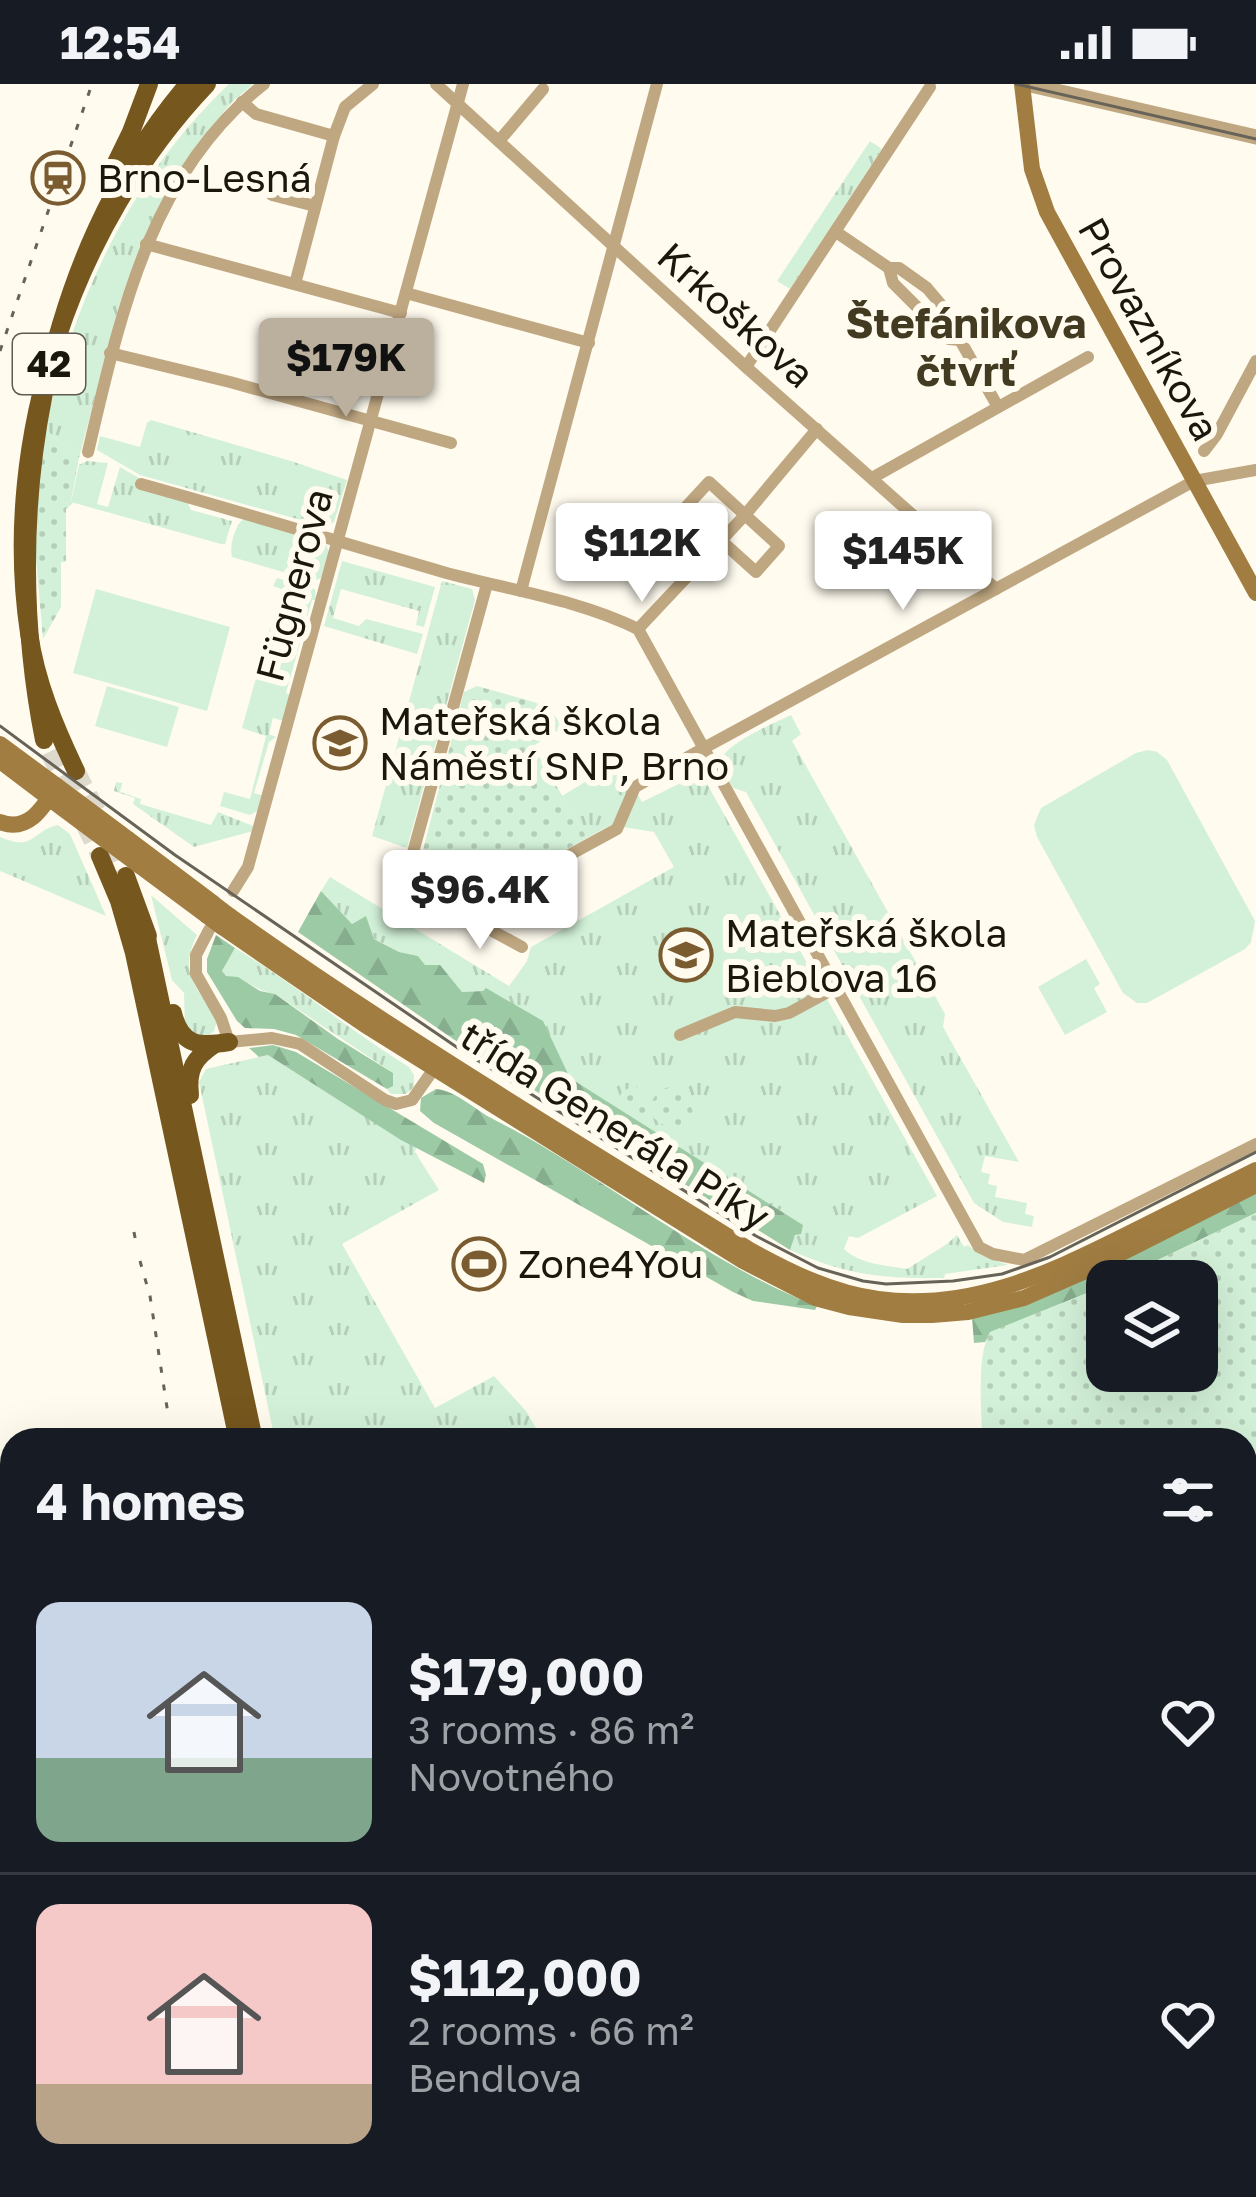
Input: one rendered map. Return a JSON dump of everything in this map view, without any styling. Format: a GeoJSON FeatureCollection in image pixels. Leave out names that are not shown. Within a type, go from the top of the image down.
{"type":"FeatureCollection","features":[{"type":"Feature","properties":{"kind":"highway","name":"42"},"geometry":{"type":"LineString","coordinates":[[22,392],[94,206],[149,84]]}},
{"type":"Feature","properties":{"kind":"highway","name":"42"},"geometry":{"type":"LineString","coordinates":[[79,247],[122,172],[188,84]]}},
{"type":"Feature","properties":{"kind":"highway","name":"42"},"geometry":{"type":"LineString","coordinates":[[76,771],[50,713],[29,634],[22,566],[27,474],[38,404],[66,314],[95,246],[154,148],[207,84]]}},
{"type":"Feature","properties":{"kind":"highway","name":"42"},"geometry":{"type":"LineString","coordinates":[[154,148],[220,84]]}},
{"type":"Feature","properties":{"kind":"highway","name":"42"},"geometry":{"type":"LineString","coordinates":[[13,676],[47,746],[18,666],[6,565],[17,443],[36,359]]}},
{"type":"Feature","properties":{"kind":"highway"},"geometry":{"type":"LineString","coordinates":[[100,856],[134,953],[235,1428]]}},
{"type":"Feature","properties":{"kind":"highway"},"geometry":{"type":"LineString","coordinates":[[133,871],[251,1428]]}},
{"type":"Feature","properties":{"kind":"highway"},"geometry":{"type":"LineString","coordinates":[[145,929],[165,976],[180,1033],[197,1043],[222,1043]]}},
{"type":"Feature","properties":{"kind":"highway"},"geometry":{"type":"LineString","coordinates":[[199,1177],[189,1074],[195,1059],[222,1043]]}},
{"type":"Feature","properties":{"kind":"main road","name":"Provazníkova"},"geometry":{"type":"LineString","coordinates":[[1024,84],[1028,148],[1040,194],[1256,592]]}},
{"type":"Feature","properties":{"kind":"main road","name":"třída Generála Píky"},"geometry":{"type":"LineString","coordinates":[[0,744],[40,774],[53,796],[133,871],[221,911]]}},
{"type":"Feature","properties":{"kind":"main road","name":"třída Generála Píky"},"geometry":{"type":"LineString","coordinates":[[0,761],[128,839],[221,911],[438,1062],[743,1262],[814,1298],[903,1316],[968,1312],[1024,1298],[1256,1185]]}},
{"type":"Feature","properties":{"kind":"main road"},"geometry":{"type":"LineString","coordinates":[[0,822],[22,825],[53,796]]}},
{"type":"Feature","properties":{"kind":"main road","name":"třída Generála Píky"},"geometry":{"type":"LineString","coordinates":[[438,1062],[750,1250],[803,1277],[875,1299],[958,1299],[1020,1284],[1256,1169]]}},
{"type":"Feature","properties":{"kind":"street"},"geometry":{"type":"LineString","coordinates":[[88,452],[110,352],[146,244],[204,143],[264,84]]}},
{"type":"Feature","properties":{"kind":"street"},"geometry":{"type":"LineString","coordinates":[[295,284],[344,106],[373,84]]}},
{"type":"Feature","properties":{"kind":"street","name":"Krkoškova"},"geometry":{"type":"LineString","coordinates":[[436,84],[996,589]]}},
{"type":"Feature","properties":{"kind":"street","name":"Fügnerova"},"geometry":{"type":"LineString","coordinates":[[222,1043],[221,1018],[200,985],[196,955],[248,867],[463,84]]}},
{"type":"Feature","properties":{"kind":"street"},"geometry":{"type":"LineString","coordinates":[[521,591],[657,84]]}},
{"type":"Feature","properties":{"kind":"street"},"geometry":{"type":"LineString","coordinates":[[1024,84],[1256,137]]}},
{"type":"Feature","properties":{"kind":"street"},"geometry":{"type":"LineString","coordinates":[[746,367],[930,87]]}},
{"type":"Feature","properties":{"kind":"street"},"geometry":{"type":"LineString","coordinates":[[500,141],[543,89]]}},
{"type":"Feature","properties":{"kind":"street"},"geometry":{"type":"LineString","coordinates":[[242,102],[256,114],[334,136]]}},
{"type":"Feature","properties":{"kind":"street"},"geometry":{"type":"LineString","coordinates":[[272,195],[315,206]]}},
{"type":"Feature","properties":{"kind":"street"},"geometry":{"type":"LineString","coordinates":[[836,232],[927,288],[959,326],[960,340],[998,407]]}},
{"type":"Feature","properties":{"kind":"street"},"geometry":{"type":"LineString","coordinates":[[146,244],[401,313]]}},
{"type":"Feature","properties":{"kind":"street"},"geometry":{"type":"LineString","coordinates":[[889,268],[893,283],[949,340],[960,340]]}},
{"type":"Feature","properties":{"kind":"street"},"geometry":{"type":"LineString","coordinates":[[406,293],[589,343]]}},
{"type":"Feature","properties":{"kind":"street"},"geometry":{"type":"LineString","coordinates":[[110,352],[451,442]]}},
{"type":"Feature","properties":{"kind":"street"},"geometry":{"type":"LineString","coordinates":[[872,478],[1088,357]]}},
{"type":"Feature","properties":{"kind":"street"},"geometry":{"type":"LineString","coordinates":[[1204,451],[1256,361]]}},
{"type":"Feature","properties":{"kind":"street"},"geometry":{"type":"LineString","coordinates":[[638,629],[818,430]]}},
{"type":"Feature","properties":{"kind":"street"},"geometry":{"type":"LineString","coordinates":[[461,914],[617,829],[634,787],[1194,481],[1256,470]]}},
{"type":"Feature","properties":{"kind":"street"},"geometry":{"type":"LineString","coordinates":[[709,482],[779,546],[756,572],[721,541],[685,508],[709,482]]}},
{"type":"Feature","properties":{"kind":"street"},"geometry":{"type":"LineString","coordinates":[[141,484],[612,617],[638,629],[980,1247],[1024,1260],[1256,1144]]}},
{"type":"Feature","properties":{"kind":"street"},"geometry":{"type":"LineString","coordinates":[[488,584],[406,878],[522,947]]}},
{"type":"Feature","properties":{"kind":"street"},"geometry":{"type":"LineString","coordinates":[[680,1035],[735,1012],[789,1013],[837,987]]}},
{"type":"Feature","properties":{"kind":"street"},"geometry":{"type":"LineString","coordinates":[[222,1043],[272,1038],[300,1044],[396,1104],[412,1100],[438,1062]]}},
{"type":"Feature","properties":{"kind":"green space"},"geometry":{"type":"Polygon","coordinates":[[[229,84],[253,84],[199,142],[143,244],[119,306],[79,458],[45,429],[90,287],[135,200],[163,159],[229,84]]]}},
{"type":"Feature","properties":{"kind":"green space"},"geometry":{"type":"Polygon","coordinates":[[[870,141],[882,149],[790,289],[777,281],[870,141]]]}},
{"type":"Feature","properties":{"kind":"green space"},"geometry":{"type":"Polygon","coordinates":[[[151,420],[347,480],[334,522],[326,527],[140,475],[97,450],[100,436],[140,447],[151,420]]]}},
{"type":"Feature","properties":{"kind":"green space"},"geometry":{"type":"Polygon","coordinates":[[[45,429],[79,458],[73,503],[66,509],[61,607],[43,639],[34,536],[45,429]]]}},
{"type":"Feature","properties":{"kind":"green space"},"geometry":{"type":"Polygon","coordinates":[[[108,463],[97,504],[108,507],[120,467],[139,478],[137,486],[187,501],[191,510],[232,521],[225,544],[71,502],[79,465],[108,463]]]}},
{"type":"Feature","properties":{"kind":"green space"},"geometry":{"type":"Polygon","coordinates":[[[245,518],[325,542],[329,552],[321,578],[314,581],[232,557],[234,536],[245,518]]]}},
{"type":"Feature","properties":{"kind":"green space"},"geometry":{"type":"Polygon","coordinates":[[[342,561],[435,587],[424,627],[416,625],[419,611],[341,589],[333,618],[359,626],[366,619],[423,634],[417,654],[324,626],[342,561]]]}},
{"type":"Feature","properties":{"kind":"green space"},"geometry":{"type":"Polygon","coordinates":[[[277,578],[315,589],[316,600],[312,600],[286,693],[290,695],[284,721],[273,718],[269,734],[276,737],[269,742],[254,793],[263,796],[259,810],[250,815],[220,806],[224,792],[250,799],[266,736],[242,728],[281,589],[273,586],[277,578]]]}},
{"type":"Feature","properties":{"kind":"green space"},"geometry":{"type":"Polygon","coordinates":[[[442,581],[472,589],[475,600],[407,848],[372,836],[442,581]]]}},
{"type":"Feature","properties":{"kind":"green space"},"geometry":{"type":"Polygon","coordinates":[[[96,589],[230,627],[207,711],[73,673],[96,589]]]}},
{"type":"Feature","properties":{"kind":"green space"},"geometry":{"type":"Polygon","coordinates":[[[107,686],[179,707],[167,747],[95,726],[107,686]]]}},
{"type":"Feature","properties":{"kind":"green space"},"geometry":{"type":"Polygon","coordinates":[[[477,686],[537,703],[546,718],[554,715],[563,727],[533,746],[587,838],[476,899],[458,901],[434,893],[417,873],[464,692],[477,686]]]}},
{"type":"Feature","properties":{"kind":"green space"},"geometry":{"type":"Polygon","coordinates":[[[791,715],[801,734],[792,741],[945,1014],[943,1027],[1019,1162],[985,1156],[981,1172],[990,1174],[988,1184],[997,1186],[995,1197],[1027,1203],[1025,1214],[1034,1216],[1032,1227],[1003,1222],[974,1203],[746,792],[733,788],[722,766],[732,747],[791,715]]]}},
{"type":"Feature","properties":{"kind":"green space"},"geometry":{"type":"Polygon","coordinates":[[[1148,750],[1167,760],[1255,921],[1245,949],[1147,1003],[1137,1003],[1123,993],[1034,825],[1041,808],[1148,750]]]}},
{"type":"Feature","properties":{"kind":"green space"},"geometry":{"type":"Polygon","coordinates":[[[619,761],[642,802],[701,773],[937,1196],[858,1238],[849,1236],[844,1249],[865,1261],[907,1269],[957,1235],[964,1247],[1008,1265],[945,1274],[944,1278],[902,1278],[847,1270],[790,1250],[803,1225],[570,1078],[542,1021],[483,991],[462,992],[440,966],[425,965],[418,956],[373,938],[366,917],[352,924],[321,891],[330,877],[509,986],[531,947],[674,867],[654,832],[611,825],[587,838],[562,796],[619,761]]]}},
{"type":"Feature","properties":{"kind":"green space"},"geometry":{"type":"Polygon","coordinates":[[[116,782],[122,783],[120,792],[141,799],[140,804],[211,825],[218,812],[253,826],[253,831],[194,847],[133,804],[135,798],[114,791],[116,782]]]}},
{"type":"Feature","properties":{"kind":"green space"},"geometry":{"type":"Polygon","coordinates":[[[58,825],[70,834],[106,916],[0,871],[0,837],[27,841],[58,825]]]}},
{"type":"Feature","properties":{"kind":"green space"},"geometry":{"type":"Polygon","coordinates":[[[321,891],[352,924],[366,916],[374,939],[418,956],[425,965],[440,965],[462,992],[486,988],[543,1021],[570,1078],[803,1225],[790,1250],[459,1043],[298,932],[321,891]]]}},
{"type":"Feature","properties":{"kind":"green space"},"geometry":{"type":"Polygon","coordinates":[[[151,895],[197,935],[190,971],[217,1020],[214,1031],[205,1038],[193,1036],[185,1026],[184,993],[172,980],[151,895]]]}},
{"type":"Feature","properties":{"kind":"green space"},"geometry":{"type":"Polygon","coordinates":[[[216,935],[235,948],[222,971],[226,976],[275,994],[393,1073],[393,1086],[387,1089],[296,1035],[245,1028],[207,972],[216,935]]]}},
{"type":"Feature","properties":{"kind":"green space"},"geometry":{"type":"Polygon","coordinates":[[[235,948],[409,1067],[414,1087],[406,1094],[391,1094],[387,1089],[393,1085],[393,1073],[275,994],[226,977],[222,971],[235,948]]]}},
{"type":"Feature","properties":{"kind":"green space"},"geometry":{"type":"Polygon","coordinates":[[[1086,959],[1100,984],[1094,988],[1107,1012],[1065,1035],[1038,987],[1086,959]]]}},
{"type":"Feature","properties":{"kind":"green space"},"geometry":{"type":"Polygon","coordinates":[[[273,1045],[296,1052],[483,1164],[484,1183],[401,1140],[268,1055],[259,1057],[249,1048],[273,1045]]]}},
{"type":"Feature","properties":{"kind":"green space"},"geometry":{"type":"Polygon","coordinates":[[[268,1055],[416,1147],[439,1190],[342,1244],[435,1408],[494,1376],[536,1428],[272,1428],[199,1082],[206,1069],[268,1055]]]}},
{"type":"Feature","properties":{"kind":"green space"},"geometry":{"type":"Polygon","coordinates":[[[635,1084],[647,1107],[661,1089],[678,1085],[696,1122],[677,1128],[649,1113],[643,1119],[619,1103],[621,1093],[635,1084]]]}},
{"type":"Feature","properties":{"kind":"green space"},"geometry":{"type":"Polygon","coordinates":[[[436,1089],[459,1097],[734,1266],[817,1306],[815,1310],[753,1301],[733,1292],[434,1123],[420,1111],[421,1098],[436,1089]]]}},
{"type":"Feature","properties":{"kind":"green space"},"geometry":{"type":"Polygon","coordinates":[[[1256,1192],[1256,1213],[1158,1260],[1102,1260],[1256,1192]]]}},
{"type":"Feature","properties":{"kind":"green space"},"geometry":{"type":"Polygon","coordinates":[[[1256,1213],[1256,1428],[982,1428],[983,1355],[990,1332],[1086,1293],[1086,1392],[1218,1392],[1218,1260],[1158,1260],[1256,1213]]]}},
{"type":"Feature","properties":{"kind":"green space"},"geometry":{"type":"Polygon","coordinates":[[[1086,1267],[1086,1294],[991,1332],[985,1342],[974,1343],[972,1317],[1086,1267]]]}},
{"type":"Feature","properties":{"kind":"tunnel"},"geometry":{"type":"LineString","coordinates":[[49,752],[100,856]]}},
{"type":"Feature","properties":{"kind":"tunnel"},"geometry":{"type":"LineString","coordinates":[[76,771],[126,876]]}},
{"type":"Feature","properties":{"kind":"tram line"},"geometry":{"type":"LineString","coordinates":[[1016,84],[1256,139]]}},
{"type":"Feature","properties":{"kind":"tram line"},"geometry":{"type":"LineString","coordinates":[[0,726],[175,855],[458,1048],[756,1236],[818,1268],[886,1284],[1002,1274],[1050,1257],[1256,1152]]}},
{"type":"Feature","properties":{"kind":"railway"},"geometry":{"type":"LineString","coordinates":[[0,351],[92,84]]}},
{"type":"Feature","properties":{"kind":"railway"},"geometry":{"type":"LineString","coordinates":[[134,1232],[136,1243]]}},
{"type":"Feature","properties":{"kind":"railway"},"geometry":{"type":"LineString","coordinates":[[140,1261],[168,1414]]}},
{"type":"Feature","properties":{"kind":"place","name":"Brno-Lesná"},"geometry":{"type":"Point","coordinates":[58,178]}},
{"type":"Feature","properties":{"kind":"place","name":"Mateřská škola Náměstí SNP, Brno"},"geometry":{"type":"Point","coordinates":[340,743]}},
{"type":"Feature","properties":{"kind":"place","name":"Mateřská škola Bieblova 16"},"geometry":{"type":"Point","coordinates":[686,955]}},
{"type":"Feature","properties":{"kind":"place","name":"Zone4You"},"geometry":{"type":"Point","coordinates":[479,1264]}},
{"type":"Feature","properties":{"kind":"district","name":"Štefánikova čtvrť"},"geometry":{"type":"Point","coordinates":[966,347]}}]}
